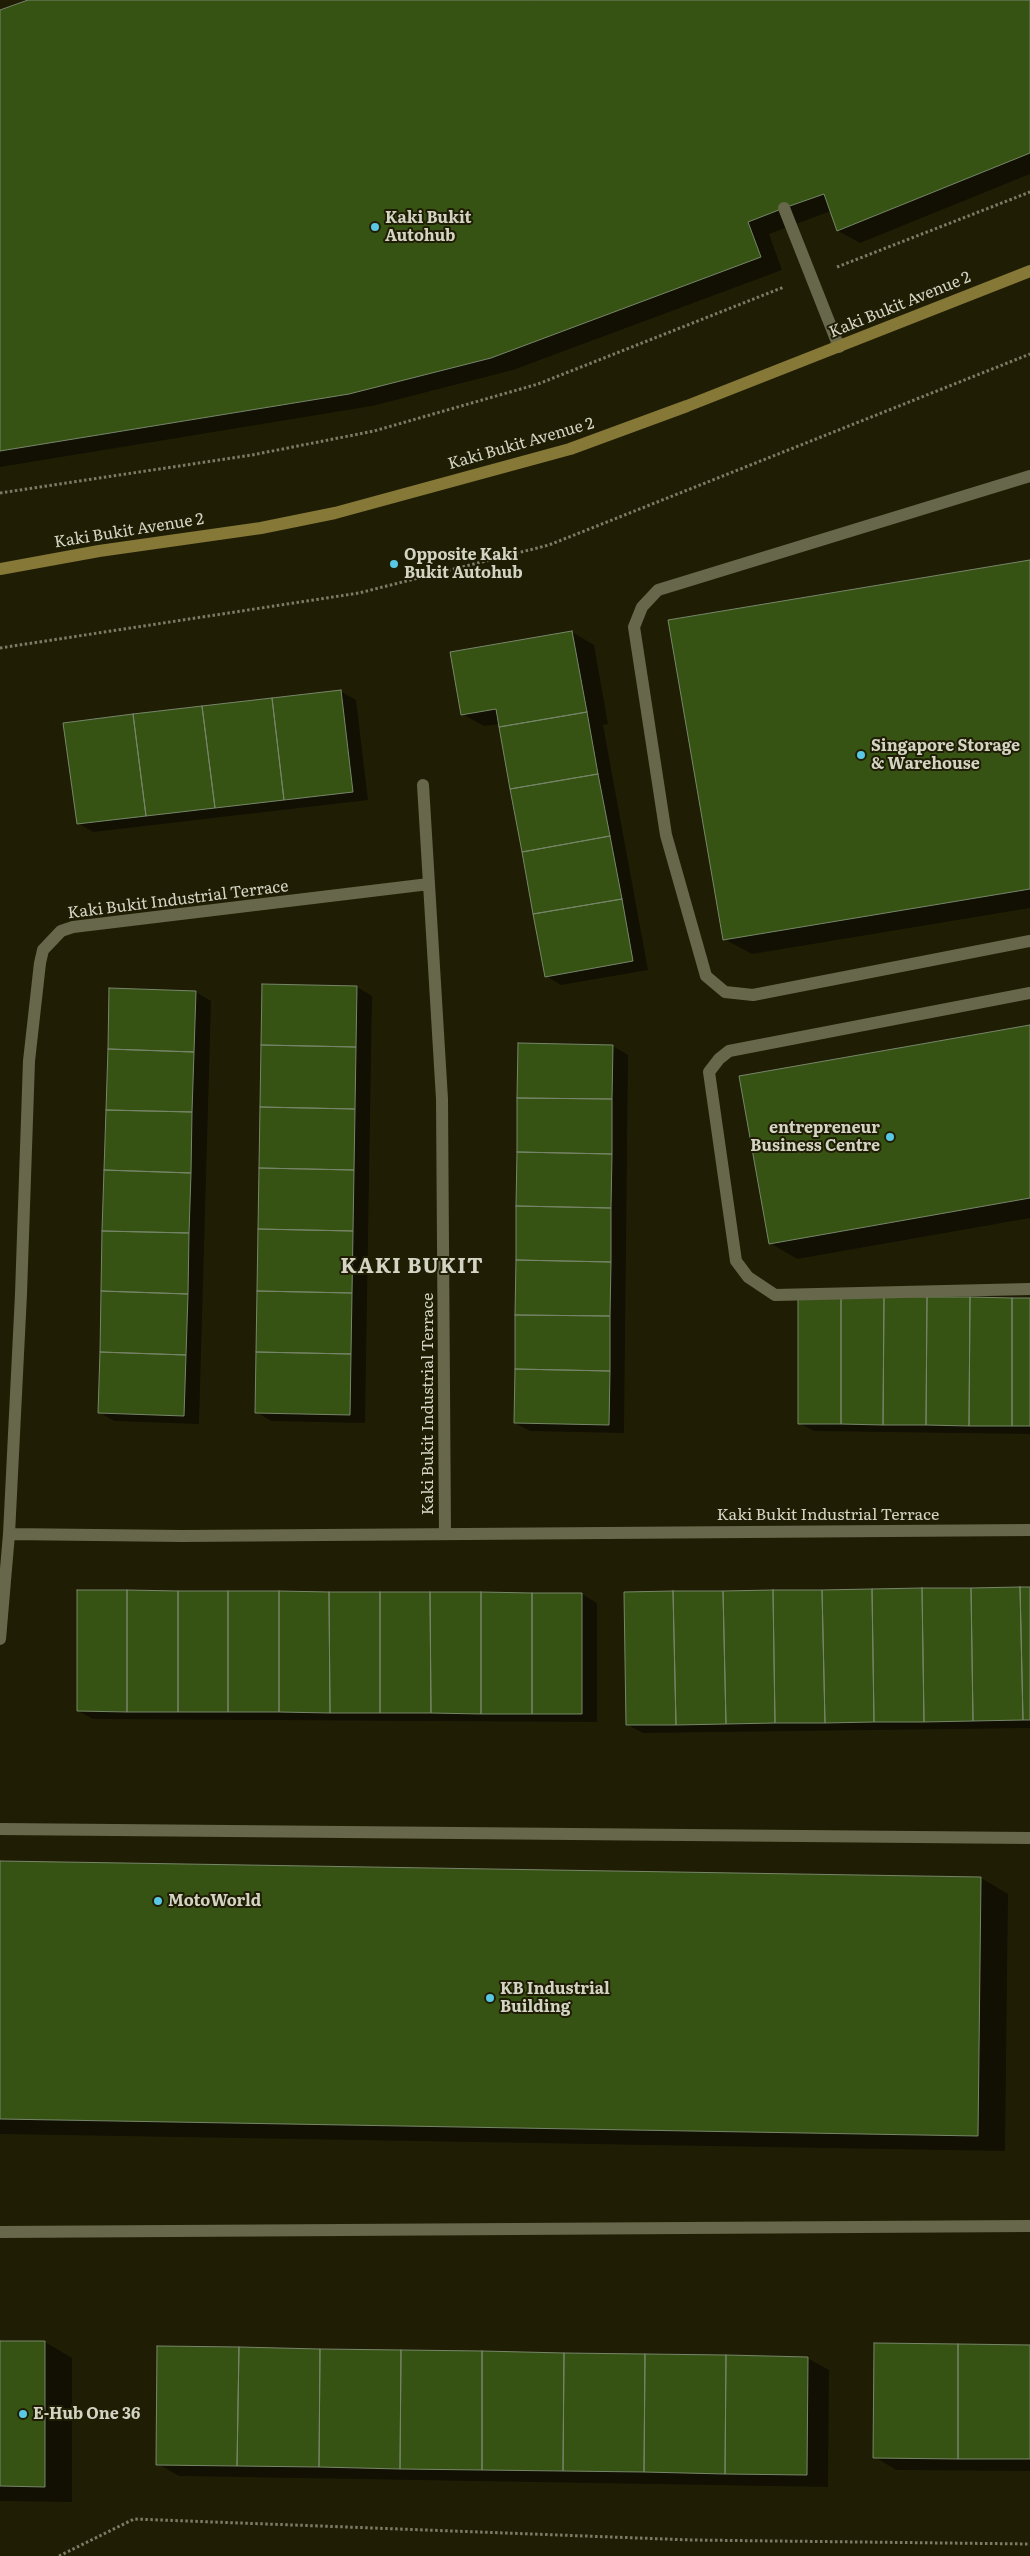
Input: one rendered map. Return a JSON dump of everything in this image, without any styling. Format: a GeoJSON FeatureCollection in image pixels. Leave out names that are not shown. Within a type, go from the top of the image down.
{"type":"FeatureCollection","features":[{"type":"Feature","properties":{"kind":"street"},"geometry":{"type":"LineString","coordinates":[[784,208],[839,347]]}},
{"type":"Feature","properties":{"kind":"street","name":"Kaki Bukit Avenue 2"},"geometry":{"type":"LineString","coordinates":[[0,569],[99,551],[261,528],[335,513],[570,449],[839,347],[1030,271]]}},
{"type":"Feature","properties":{"kind":"street"},"geometry":{"type":"LineString","coordinates":[[1030,476],[658,590],[642,607],[634,627],[666,835],[706,976],[725,992],[753,994],[1030,941]]}},
{"type":"Feature","properties":{"kind":"street","name":"Kaki Bukit Industrial Terrace"},"geometry":{"type":"LineString","coordinates":[[423,784],[442,1099],[445,1534]]}},
{"type":"Feature","properties":{"kind":"street","name":"Kaki Bukit Industrial Terrace"},"geometry":{"type":"LineString","coordinates":[[0,1639],[10,1534],[29,1062],[40,963],[44,950],[61,931],[73,927],[429,884]]}},
{"type":"Feature","properties":{"kind":"street"},"geometry":{"type":"LineString","coordinates":[[1030,993],[729,1051],[719,1059],[709,1072],[736,1261],[748,1277],[775,1295],[1030,1289]]}},
{"type":"Feature","properties":{"kind":"street","name":"Kaki Bukit Industrial Terrace"},"geometry":{"type":"LineString","coordinates":[[10,1534],[182,1536],[1030,1530]]}},
{"type":"Feature","properties":{"kind":"street"},"geometry":{"type":"LineString","coordinates":[[0,1829],[1030,1838]]}},
{"type":"Feature","properties":{"kind":"street"},"geometry":{"type":"LineString","coordinates":[[0,2232],[1030,2226]]}},
{"type":"Feature","properties":{"kind":"path"},"geometry":{"type":"LineString","coordinates":[[0,493],[252,454],[374,431],[538,384],[1030,192]]}},
{"type":"Feature","properties":{"kind":"path"},"geometry":{"type":"LineString","coordinates":[[0,648],[359,593],[550,545],[1030,354]]}},
{"type":"Feature","properties":{"kind":"path"},"geometry":{"type":"LineString","coordinates":[[59,2556],[134,2518],[691,2540],[1030,2544]]}},
{"type":"Feature","properties":{"kind":"building","name":"Kaki Bukit Autohub"},"geometry":{"type":"Polygon","coordinates":[[[28,0],[1030,0],[1030,153],[837,231],[824,194],[784,208],[748,222],[761,257],[491,358],[349,394],[0,451],[0,10],[28,0]]]}},
{"type":"Feature","properties":{"kind":"building","name":"Singapore Storage & Warehouse"},"geometry":{"type":"Polygon","coordinates":[[[1030,560],[1030,889],[723,940],[668,620],[1030,560]]]}},
{"type":"Feature","properties":{"kind":"building"},"geometry":{"type":"Polygon","coordinates":[[[572,631],[587,712],[499,727],[496,709],[461,715],[450,652],[572,631]]]}},
{"type":"Feature","properties":{"kind":"building"},"geometry":{"type":"Polygon","coordinates":[[[341,690],[353,792],[284,800],[272,698],[341,690]]]}},
{"type":"Feature","properties":{"kind":"building"},"geometry":{"type":"Polygon","coordinates":[[[272,698],[284,800],[215,808],[202,706],[272,698]]]}},
{"type":"Feature","properties":{"kind":"building"},"geometry":{"type":"Polygon","coordinates":[[[202,706],[215,808],[146,816],[133,714],[202,706]]]}},
{"type":"Feature","properties":{"kind":"building"},"geometry":{"type":"Polygon","coordinates":[[[587,712],[598,774],[510,789],[499,727],[587,712]]]}},
{"type":"Feature","properties":{"kind":"building"},"geometry":{"type":"Polygon","coordinates":[[[133,714],[146,816],[77,824],[63,723],[133,714]]]}},
{"type":"Feature","properties":{"kind":"building"},"geometry":{"type":"Polygon","coordinates":[[[598,774],[610,836],[522,852],[510,789],[598,774]]]}},
{"type":"Feature","properties":{"kind":"building"},"geometry":{"type":"Polygon","coordinates":[[[610,836],[622,899],[533,914],[522,852],[610,836]]]}},
{"type":"Feature","properties":{"kind":"building"},"geometry":{"type":"Polygon","coordinates":[[[622,899],[633,961],[545,977],[533,914],[622,899]]]}},
{"type":"Feature","properties":{"kind":"building"},"geometry":{"type":"Polygon","coordinates":[[[262,984],[357,986],[356,1047],[261,1045],[262,984]]]}},
{"type":"Feature","properties":{"kind":"building"},"geometry":{"type":"Polygon","coordinates":[[[109,988],[196,991],[194,1052],[108,1049],[109,988]]]}},
{"type":"Feature","properties":{"kind":"building","name":"entrepreneur Business Centre"},"geometry":{"type":"Polygon","coordinates":[[[1030,1025],[1030,1198],[769,1244],[739,1076],[1030,1025]]]}},
{"type":"Feature","properties":{"kind":"building"},"geometry":{"type":"Polygon","coordinates":[[[518,1043],[613,1045],[612,1099],[517,1098],[518,1043]]]}},
{"type":"Feature","properties":{"kind":"building"},"geometry":{"type":"Polygon","coordinates":[[[261,1045],[356,1047],[355,1109],[260,1107],[261,1045]]]}},
{"type":"Feature","properties":{"kind":"building"},"geometry":{"type":"Polygon","coordinates":[[[108,1049],[194,1052],[192,1112],[106,1110],[108,1049]]]}},
{"type":"Feature","properties":{"kind":"building"},"geometry":{"type":"Polygon","coordinates":[[[517,1098],[612,1099],[612,1154],[517,1152],[517,1098]]]}},
{"type":"Feature","properties":{"kind":"building"},"geometry":{"type":"Polygon","coordinates":[[[260,1107],[355,1109],[354,1170],[259,1168],[260,1107]]]}},
{"type":"Feature","properties":{"kind":"building"},"geometry":{"type":"Polygon","coordinates":[[[106,1110],[192,1112],[191,1173],[104,1170],[106,1110]]]}},
{"type":"Feature","properties":{"kind":"building"},"geometry":{"type":"Polygon","coordinates":[[[517,1152],[612,1154],[611,1208],[516,1206],[517,1152]]]}},
{"type":"Feature","properties":{"kind":"building"},"geometry":{"type":"Polygon","coordinates":[[[259,1168],[354,1170],[353,1231],[258,1229],[259,1168]]]}},
{"type":"Feature","properties":{"kind":"building"},"geometry":{"type":"Polygon","coordinates":[[[104,1170],[191,1173],[189,1233],[102,1231],[104,1170]]]}},
{"type":"Feature","properties":{"kind":"building"},"geometry":{"type":"Polygon","coordinates":[[[516,1206],[611,1208],[611,1262],[516,1260],[516,1206]]]}},
{"type":"Feature","properties":{"kind":"building"},"geometry":{"type":"Polygon","coordinates":[[[258,1229],[353,1231],[352,1293],[257,1291],[258,1229]]]}},
{"type":"Feature","properties":{"kind":"building"},"geometry":{"type":"Polygon","coordinates":[[[102,1231],[189,1233],[188,1294],[101,1291],[102,1231]]]}},
{"type":"Feature","properties":{"kind":"building"},"geometry":{"type":"Polygon","coordinates":[[[516,1260],[611,1262],[610,1316],[515,1315],[516,1260]]]}},
{"type":"Feature","properties":{"kind":"building"},"geometry":{"type":"Polygon","coordinates":[[[101,1291],[188,1294],[186,1355],[100,1352],[101,1291]]]}},
{"type":"Feature","properties":{"kind":"building"},"geometry":{"type":"Polygon","coordinates":[[[257,1291],[352,1293],[351,1354],[256,1352],[257,1291]]]}},
{"type":"Feature","properties":{"kind":"building"},"geometry":{"type":"Polygon","coordinates":[[[798,1295],[841,1296],[841,1424],[798,1424],[798,1295]]]}},
{"type":"Feature","properties":{"kind":"building"},"geometry":{"type":"Polygon","coordinates":[[[841,1296],[884,1296],[883,1425],[841,1424],[841,1296]]]}},
{"type":"Feature","properties":{"kind":"building"},"geometry":{"type":"Polygon","coordinates":[[[884,1296],[927,1297],[926,1425],[883,1425],[884,1296]]]}},
{"type":"Feature","properties":{"kind":"building"},"geometry":{"type":"Polygon","coordinates":[[[927,1297],[970,1297],[969,1426],[926,1425],[927,1297]]]}},
{"type":"Feature","properties":{"kind":"building"},"geometry":{"type":"Polygon","coordinates":[[[970,1297],[1012,1298],[1012,1426],[969,1426],[970,1297]]]}},
{"type":"Feature","properties":{"kind":"building"},"geometry":{"type":"Polygon","coordinates":[[[1012,1298],[1030,1298],[1030,1426],[1012,1426],[1012,1298]]]}},
{"type":"Feature","properties":{"kind":"building"},"geometry":{"type":"Polygon","coordinates":[[[515,1315],[610,1316],[610,1371],[515,1369],[515,1315]]]}},
{"type":"Feature","properties":{"kind":"building"},"geometry":{"type":"Polygon","coordinates":[[[100,1352],[186,1355],[184,1416],[98,1413],[100,1352]]]}},
{"type":"Feature","properties":{"kind":"building"},"geometry":{"type":"Polygon","coordinates":[[[256,1352],[351,1354],[350,1415],[255,1413],[256,1352]]]}},
{"type":"Feature","properties":{"kind":"building"},"geometry":{"type":"Polygon","coordinates":[[[515,1369],[610,1371],[609,1425],[514,1423],[515,1369]]]}},
{"type":"Feature","properties":{"kind":"building"},"geometry":{"type":"Polygon","coordinates":[[[1020,1587],[1030,1587],[1030,1720],[1023,1720],[1020,1587]]]}},
{"type":"Feature","properties":{"kind":"building"},"geometry":{"type":"Polygon","coordinates":[[[1020,1587],[1023,1720],[973,1721],[971,1588],[1020,1587]]]}},
{"type":"Feature","properties":{"kind":"building"},"geometry":{"type":"Polygon","coordinates":[[[922,1588],[971,1588],[973,1721],[924,1722],[922,1588]]]}},
{"type":"Feature","properties":{"kind":"building"},"geometry":{"type":"Polygon","coordinates":[[[922,1588],[924,1722],[874,1722],[872,1589],[922,1588]]]}},
{"type":"Feature","properties":{"kind":"building"},"geometry":{"type":"Polygon","coordinates":[[[872,1589],[874,1722],[825,1723],[822,1590],[872,1589]]]}},
{"type":"Feature","properties":{"kind":"building"},"geometry":{"type":"Polygon","coordinates":[[[77,1590],[127,1590],[127,1712],[77,1711],[77,1590]]]}},
{"type":"Feature","properties":{"kind":"building"},"geometry":{"type":"Polygon","coordinates":[[[127,1590],[178,1591],[178,1712],[127,1712],[127,1590]]]}},
{"type":"Feature","properties":{"kind":"building"},"geometry":{"type":"Polygon","coordinates":[[[773,1590],[822,1590],[825,1723],[775,1723],[773,1590]]]}},
{"type":"Feature","properties":{"kind":"building"},"geometry":{"type":"Polygon","coordinates":[[[773,1590],[775,1723],[726,1724],[723,1591],[773,1590]]]}},
{"type":"Feature","properties":{"kind":"building"},"geometry":{"type":"Polygon","coordinates":[[[178,1591],[228,1591],[228,1712],[178,1712],[178,1591]]]}},
{"type":"Feature","properties":{"kind":"building"},"geometry":{"type":"Polygon","coordinates":[[[228,1591],[279,1591],[279,1712],[228,1712],[228,1591]]]}},
{"type":"Feature","properties":{"kind":"building"},"geometry":{"type":"Polygon","coordinates":[[[279,1591],[329,1592],[330,1713],[279,1712],[279,1591]]]}},
{"type":"Feature","properties":{"kind":"building"},"geometry":{"type":"Polygon","coordinates":[[[673,1591],[723,1591],[726,1724],[676,1725],[673,1591]]]}},
{"type":"Feature","properties":{"kind":"building"},"geometry":{"type":"Polygon","coordinates":[[[673,1591],[676,1725],[626,1725],[624,1592],[673,1591]]]}},
{"type":"Feature","properties":{"kind":"building"},"geometry":{"type":"Polygon","coordinates":[[[329,1592],[380,1592],[380,1713],[330,1713],[329,1592]]]}},
{"type":"Feature","properties":{"kind":"building"},"geometry":{"type":"Polygon","coordinates":[[[380,1592],[430,1592],[431,1713],[380,1713],[380,1592]]]}},
{"type":"Feature","properties":{"kind":"building"},"geometry":{"type":"Polygon","coordinates":[[[430,1592],[481,1592],[481,1714],[431,1713],[430,1592]]]}},
{"type":"Feature","properties":{"kind":"building"},"geometry":{"type":"Polygon","coordinates":[[[481,1592],[532,1593],[532,1714],[481,1714],[481,1592]]]}},
{"type":"Feature","properties":{"kind":"building"},"geometry":{"type":"Polygon","coordinates":[[[532,1593],[582,1593],[582,1714],[532,1714],[532,1593]]]}},
{"type":"Feature","properties":{"kind":"building","name":"KB Industrial Building"},"geometry":{"type":"Polygon","coordinates":[[[0,1861],[981,1877],[978,2136],[0,2119],[0,1861]]]}},
{"type":"Feature","properties":{"kind":"building","name":"E-Hub One 36"},"geometry":{"type":"Polygon","coordinates":[[[0,2341],[45,2341],[45,2487],[0,2486],[0,2341]]]}},
{"type":"Feature","properties":{"kind":"building"},"geometry":{"type":"Polygon","coordinates":[[[874,2343],[958,2344],[958,2459],[873,2458],[874,2343]]]}},
{"type":"Feature","properties":{"kind":"building"},"geometry":{"type":"Polygon","coordinates":[[[958,2344],[1030,2345],[1030,2459],[958,2459],[958,2344]]]}},
{"type":"Feature","properties":{"kind":"building"},"geometry":{"type":"Polygon","coordinates":[[[157,2346],[239,2347],[237,2466],[156,2465],[157,2346]]]}},
{"type":"Feature","properties":{"kind":"building"},"geometry":{"type":"Polygon","coordinates":[[[239,2347],[320,2349],[319,2467],[237,2466],[239,2347]]]}},
{"type":"Feature","properties":{"kind":"building"},"geometry":{"type":"Polygon","coordinates":[[[320,2349],[401,2350],[400,2469],[319,2467],[320,2349]]]}},
{"type":"Feature","properties":{"kind":"building"},"geometry":{"type":"Polygon","coordinates":[[[401,2350],[482,2351],[482,2470],[400,2469],[401,2350]]]}},
{"type":"Feature","properties":{"kind":"building"},"geometry":{"type":"Polygon","coordinates":[[[482,2351],[564,2353],[563,2471],[482,2470],[482,2351]]]}},
{"type":"Feature","properties":{"kind":"building"},"geometry":{"type":"Polygon","coordinates":[[[564,2353],[645,2354],[644,2472],[563,2471],[564,2353]]]}},
{"type":"Feature","properties":{"kind":"building"},"geometry":{"type":"Polygon","coordinates":[[[645,2354],[726,2355],[725,2474],[644,2472],[645,2354]]]}},
{"type":"Feature","properties":{"kind":"building"},"geometry":{"type":"Polygon","coordinates":[[[726,2355],[808,2357],[807,2475],[725,2474],[726,2355]]]}},
{"type":"Feature","properties":{"kind":"place","name":"Kaki Bukit Autohub"},"geometry":{"type":"Point","coordinates":[375,227]}},
{"type":"Feature","properties":{"kind":"place","name":"Opposite Kaki Bukit Autohub"},"geometry":{"type":"Point","coordinates":[394,564]}},
{"type":"Feature","properties":{"kind":"place","name":"Singapore Storage & Warehouse"},"geometry":{"type":"Point","coordinates":[861,755]}},
{"type":"Feature","properties":{"kind":"place","name":"entrepreneur Business Centre"},"geometry":{"type":"Point","coordinates":[890,1137]}},
{"type":"Feature","properties":{"kind":"place","name":"MotoWorld"},"geometry":{"type":"Point","coordinates":[158,1901]}},
{"type":"Feature","properties":{"kind":"place","name":"KB Industrial Building"},"geometry":{"type":"Point","coordinates":[490,1998]}},
{"type":"Feature","properties":{"kind":"place","name":"E-Hub One 36"},"geometry":{"type":"Point","coordinates":[23,2414]}},
{"type":"Feature","properties":{"kind":"district","name":"KAKI BUKIT"},"geometry":{"type":"Point","coordinates":[412,1267]}}]}
